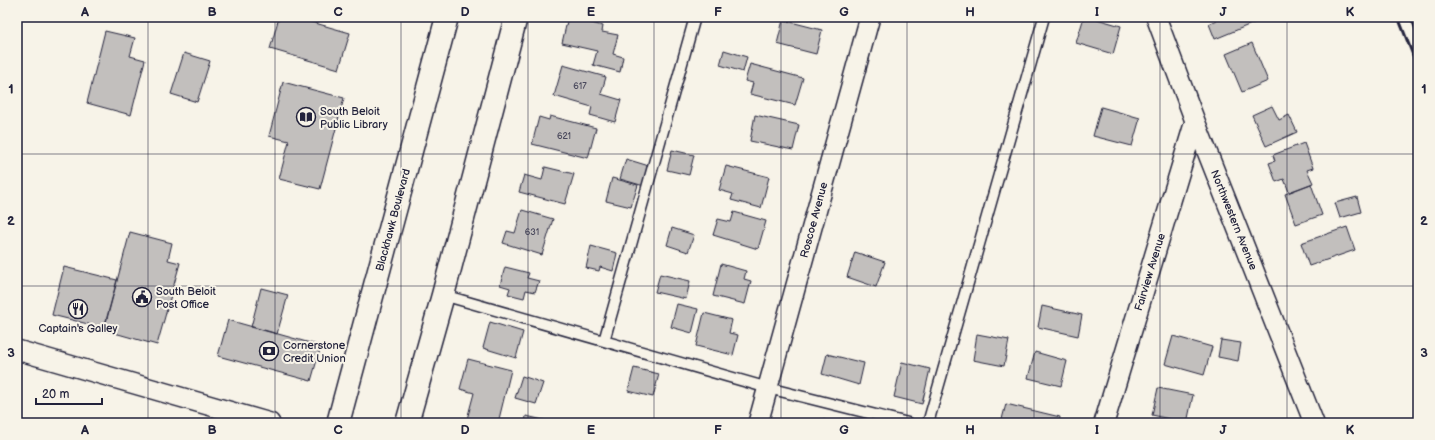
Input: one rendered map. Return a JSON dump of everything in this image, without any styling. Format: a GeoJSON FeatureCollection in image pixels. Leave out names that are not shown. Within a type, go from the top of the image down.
{"type":"FeatureCollection","features":[{"type":"Feature","properties":{"kind":"main road","name":"Blackhawk Boulevard"},"geometry":{"type":"LineString","coordinates":[[338,423],[447,17]]}},
{"type":"Feature","properties":{"kind":"main road"},"geometry":{"type":"LineString","coordinates":[[407,423],[443,295],[516,17]]}},
{"type":"Feature","properties":{"kind":"street","name":"Roscoe Avenue"},"geometry":{"type":"LineString","coordinates":[[758,423],[870,17]]}},
{"type":"Feature","properties":{"kind":"street","name":"Northwestern Avenue"},"geometry":{"type":"LineString","coordinates":[[1156,17],[1195,121],[1314,423]]}},
{"type":"Feature","properties":{"kind":"street","name":"Fairview Avenue"},"geometry":{"type":"LineString","coordinates":[[1104,423],[1195,121]]}},
{"type":"Feature","properties":{"kind":"street"},"geometry":{"type":"LineString","coordinates":[[17,350],[270,423]]}},
{"type":"Feature","properties":{"kind":"lane"},"geometry":{"type":"LineString","coordinates":[[604,341],[695,17]]}},
{"type":"Feature","properties":{"kind":"lane"},"geometry":{"type":"LineString","coordinates":[[928,423],[1044,17]]}},
{"type":"Feature","properties":{"kind":"lane"},"geometry":{"type":"LineString","coordinates":[[443,295],[768,388],[908,423]]}},
{"type":"Feature","properties":{"kind":"building"},"geometry":{"type":"Polygon","coordinates":[[[279,17],[294,17],[350,33],[339,69],[270,49],[279,17]]]}},
{"type":"Feature","properties":{"kind":"building"},"geometry":{"type":"Polygon","coordinates":[[[568,17],[603,26],[602,32],[618,35],[613,54],[623,57],[620,72],[593,65],[597,51],[562,43],[568,17]]]}},
{"type":"Feature","properties":{"kind":"building"},"geometry":{"type":"Polygon","coordinates":[[[1084,17],[1090,17],[1121,26],[1113,54],[1076,43],[1084,17]]]}},
{"type":"Feature","properties":{"kind":"building"},"geometry":{"type":"Polygon","coordinates":[[[1216,17],[1254,17],[1256,22],[1215,39],[1209,24],[1217,20],[1216,17]]]}},
{"type":"Feature","properties":{"kind":"building"},"geometry":{"type":"Polygon","coordinates":[[[783,20],[822,30],[816,54],[777,44],[783,20]]]}},
{"type":"Feature","properties":{"kind":"building"},"geometry":{"type":"Polygon","coordinates":[[[105,31],[135,38],[130,56],[145,60],[131,115],[87,103],[105,31]]]}},
{"type":"Feature","properties":{"kind":"building"},"geometry":{"type":"Polygon","coordinates":[[[1252,43],[1268,81],[1242,92],[1226,54],[1252,43]]]}},
{"type":"Feature","properties":{"kind":"building"},"geometry":{"type":"Polygon","coordinates":[[[724,50],[747,57],[743,72],[720,65],[724,50]]]}},
{"type":"Feature","properties":{"kind":"building"},"geometry":{"type":"Polygon","coordinates":[[[184,53],[210,61],[197,102],[171,94],[184,53]]]}},
{"type":"Feature","properties":{"kind":"building"},"geometry":{"type":"Polygon","coordinates":[[[750,64],[803,78],[795,105],[750,94],[753,83],[745,81],[750,64]]]}},
{"type":"Feature","properties":{"kind":"building"},"geometry":{"type":"Polygon","coordinates":[[[563,65],[606,77],[601,94],[621,100],[615,122],[590,115],[592,107],[554,96],[563,65]]]}},
{"type":"Feature","properties":{"kind":"building","name":"South Beloit Public Library"},"geometry":{"type":"Polygon","coordinates":[[[283,82],[344,98],[320,189],[279,179],[289,141],[269,136],[283,82]]]}},
{"type":"Feature","properties":{"kind":"building"},"geometry":{"type":"Polygon","coordinates":[[[1272,106],[1279,120],[1289,115],[1297,132],[1266,146],[1252,115],[1272,106]]]}},
{"type":"Feature","properties":{"kind":"building"},"geometry":{"type":"Polygon","coordinates":[[[1101,107],[1140,118],[1132,146],[1093,136],[1101,107]]]}},
{"type":"Feature","properties":{"kind":"building"},"geometry":{"type":"Polygon","coordinates":[[[755,115],[799,125],[793,150],[750,141],[755,115]]]}},
{"type":"Feature","properties":{"kind":"building"},"geometry":{"type":"Polygon","coordinates":[[[550,116],[596,128],[588,158],[532,144],[539,117],[549,120],[550,116]]]}},
{"type":"Feature","properties":{"kind":"building"},"geometry":{"type":"Polygon","coordinates":[[[1304,143],[1313,168],[1307,170],[1313,183],[1289,192],[1284,179],[1276,182],[1269,163],[1275,161],[1273,155],[1304,143]]]}},
{"type":"Feature","properties":{"kind":"building"},"geometry":{"type":"Polygon","coordinates":[[[672,150],[694,155],[689,175],[667,170],[672,150]]]}},
{"type":"Feature","properties":{"kind":"building"},"geometry":{"type":"Polygon","coordinates":[[[626,159],[649,166],[644,186],[620,179],[626,159]]]}},
{"type":"Feature","properties":{"kind":"building"},"geometry":{"type":"Polygon","coordinates":[[[726,166],[769,177],[761,208],[731,200],[733,194],[719,190],[726,166]]]}},
{"type":"Feature","properties":{"kind":"building"},"geometry":{"type":"Polygon","coordinates":[[[545,167],[574,174],[565,204],[519,192],[524,175],[542,180],[545,167]]]}},
{"type":"Feature","properties":{"kind":"building"},"geometry":{"type":"Polygon","coordinates":[[[612,178],[638,185],[631,207],[606,201],[612,178]]]}},
{"type":"Feature","properties":{"kind":"building"},"geometry":{"type":"Polygon","coordinates":[[[1311,184],[1322,215],[1296,224],[1285,194],[1311,184]]]}},
{"type":"Feature","properties":{"kind":"building"},"geometry":{"type":"Polygon","coordinates":[[[1357,197],[1361,212],[1340,218],[1335,203],[1357,197]]]}},
{"type":"Feature","properties":{"kind":"building"},"geometry":{"type":"Polygon","coordinates":[[[522,210],[553,219],[542,255],[503,243],[507,231],[515,233],[522,210]]]}},
{"type":"Feature","properties":{"kind":"building"},"geometry":{"type":"Polygon","coordinates":[[[734,212],[766,221],[758,249],[713,235],[718,219],[731,222],[734,212]]]}},
{"type":"Feature","properties":{"kind":"building"},"geometry":{"type":"Polygon","coordinates":[[[1347,227],[1355,250],[1309,266],[1301,243],[1347,227]]]}},
{"type":"Feature","properties":{"kind":"building"},"geometry":{"type":"Polygon","coordinates":[[[672,228],[694,235],[688,252],[667,245],[672,228]]]}},
{"type":"Feature","properties":{"kind":"building","name":"South Beloit Post Office"},"geometry":{"type":"Polygon","coordinates":[[[130,232],[172,243],[168,260],[180,263],[157,345],[104,330],[130,232]]]}},
{"type":"Feature","properties":{"kind":"building"},"geometry":{"type":"Polygon","coordinates":[[[591,246],[617,253],[613,271],[600,267],[599,271],[586,268],[591,246]]]}},
{"type":"Feature","properties":{"kind":"building"},"geometry":{"type":"Polygon","coordinates":[[[855,252],[885,262],[876,287],[847,277],[855,252]]]}},
{"type":"Feature","properties":{"kind":"building"},"geometry":{"type":"Polygon","coordinates":[[[721,264],[746,271],[744,279],[751,281],[745,304],[713,296],[721,264]]]}},
{"type":"Feature","properties":{"kind":"building"},"geometry":{"type":"Polygon","coordinates":[[[64,267],[117,280],[104,328],[52,315],[64,267]]]}},
{"type":"Feature","properties":{"kind":"building"},"geometry":{"type":"Polygon","coordinates":[[[505,267],[529,273],[527,278],[539,281],[535,292],[526,290],[524,298],[508,294],[510,288],[500,285],[505,267]]]}},
{"type":"Feature","properties":{"kind":"building"},"geometry":{"type":"Polygon","coordinates":[[[660,274],[690,281],[686,299],[655,292],[660,274]]]}},
{"type":"Feature","properties":{"kind":"building"},"geometry":{"type":"Polygon","coordinates":[[[261,288],[288,295],[277,334],[251,327],[261,288]]]}},
{"type":"Feature","properties":{"kind":"building"},"geometry":{"type":"Polygon","coordinates":[[[677,304],[698,309],[692,333],[671,327],[677,304]]]}},
{"type":"Feature","properties":{"kind":"building"},"geometry":{"type":"Polygon","coordinates":[[[1042,306],[1082,315],[1078,336],[1038,327],[1042,306]]]}},
{"type":"Feature","properties":{"kind":"building"},"geometry":{"type":"Polygon","coordinates":[[[704,313],[732,320],[729,333],[738,335],[733,355],[696,346],[704,313]]]}},
{"type":"Feature","properties":{"kind":"building","name":"Cornerstone Credit Union"},"geometry":{"type":"Polygon","coordinates":[[[228,320],[321,346],[311,381],[218,356],[228,320]]]}},
{"type":"Feature","properties":{"kind":"building"},"geometry":{"type":"Polygon","coordinates":[[[490,322],[523,332],[516,358],[483,348],[490,322]]]}},
{"type":"Feature","properties":{"kind":"building"},"geometry":{"type":"Polygon","coordinates":[[[977,334],[1009,340],[1004,366],[973,360],[977,334]]]}},
{"type":"Feature","properties":{"kind":"building"},"geometry":{"type":"Polygon","coordinates":[[[1173,336],[1212,347],[1204,375],[1165,364],[1173,336]]]}},
{"type":"Feature","properties":{"kind":"building"},"geometry":{"type":"Polygon","coordinates":[[[1221,340],[1241,343],[1238,361],[1218,357],[1221,340]]]}},
{"type":"Feature","properties":{"kind":"building"},"geometry":{"type":"Polygon","coordinates":[[[1035,352],[1067,361],[1061,386],[1028,378],[1035,352]]]}},
{"type":"Feature","properties":{"kind":"building"},"geometry":{"type":"Polygon","coordinates":[[[827,354],[864,363],[859,385],[822,374],[827,354]]]}},
{"type":"Feature","properties":{"kind":"building"},"geometry":{"type":"Polygon","coordinates":[[[468,359],[511,370],[498,423],[466,423],[474,393],[460,389],[468,359]]]}},
{"type":"Feature","properties":{"kind":"building"},"geometry":{"type":"Polygon","coordinates":[[[902,362],[930,369],[922,404],[894,397],[902,362]]]}},
{"type":"Feature","properties":{"kind":"building"},"geometry":{"type":"Polygon","coordinates":[[[634,368],[659,374],[653,397],[628,391],[634,368]]]}},
{"type":"Feature","properties":{"kind":"building"},"geometry":{"type":"Polygon","coordinates":[[[522,376],[543,383],[536,404],[515,398],[522,376]]]}},
{"type":"Feature","properties":{"kind":"building"},"geometry":{"type":"Polygon","coordinates":[[[1158,388],[1193,395],[1187,423],[1152,415],[1158,388]]]}},
{"type":"Feature","properties":{"kind":"building"},"geometry":{"type":"Polygon","coordinates":[[[1006,404],[1060,417],[1059,423],[1001,423],[1006,404]]]}},
{"type":"Feature","properties":{"kind":"building"},"geometry":{"type":"Polygon","coordinates":[[[526,416],[552,422],[552,423],[525,423],[526,416]]]}},
{"type":"Feature","properties":{"kind":"building"},"geometry":{"type":"Polygon","coordinates":[[[821,419],[836,423],[820,423],[821,419]]]}},
{"type":"Feature","properties":{"kind":"railway"},"geometry":{"type":"LineString","coordinates":[[1398,17],[1418,68]]}},
{"type":"Feature","properties":{"kind":"railway"},"geometry":{"type":"LineString","coordinates":[[1411,17],[1418,35]]}},
{"type":"Feature","properties":{"kind":"place","name":"South Beloit Public Library"},"geometry":{"type":"Point","coordinates":[306,117]}},
{"type":"Feature","properties":{"kind":"place","name":"South Beloit Post Office"},"geometry":{"type":"Point","coordinates":[142,297]}},
{"type":"Feature","properties":{"kind":"place","name":"Captain's Galley"},"geometry":{"type":"Point","coordinates":[78,309]}},
{"type":"Feature","properties":{"kind":"place","name":"Cornerstone Credit Union"},"geometry":{"type":"Point","coordinates":[269,351]}}]}
